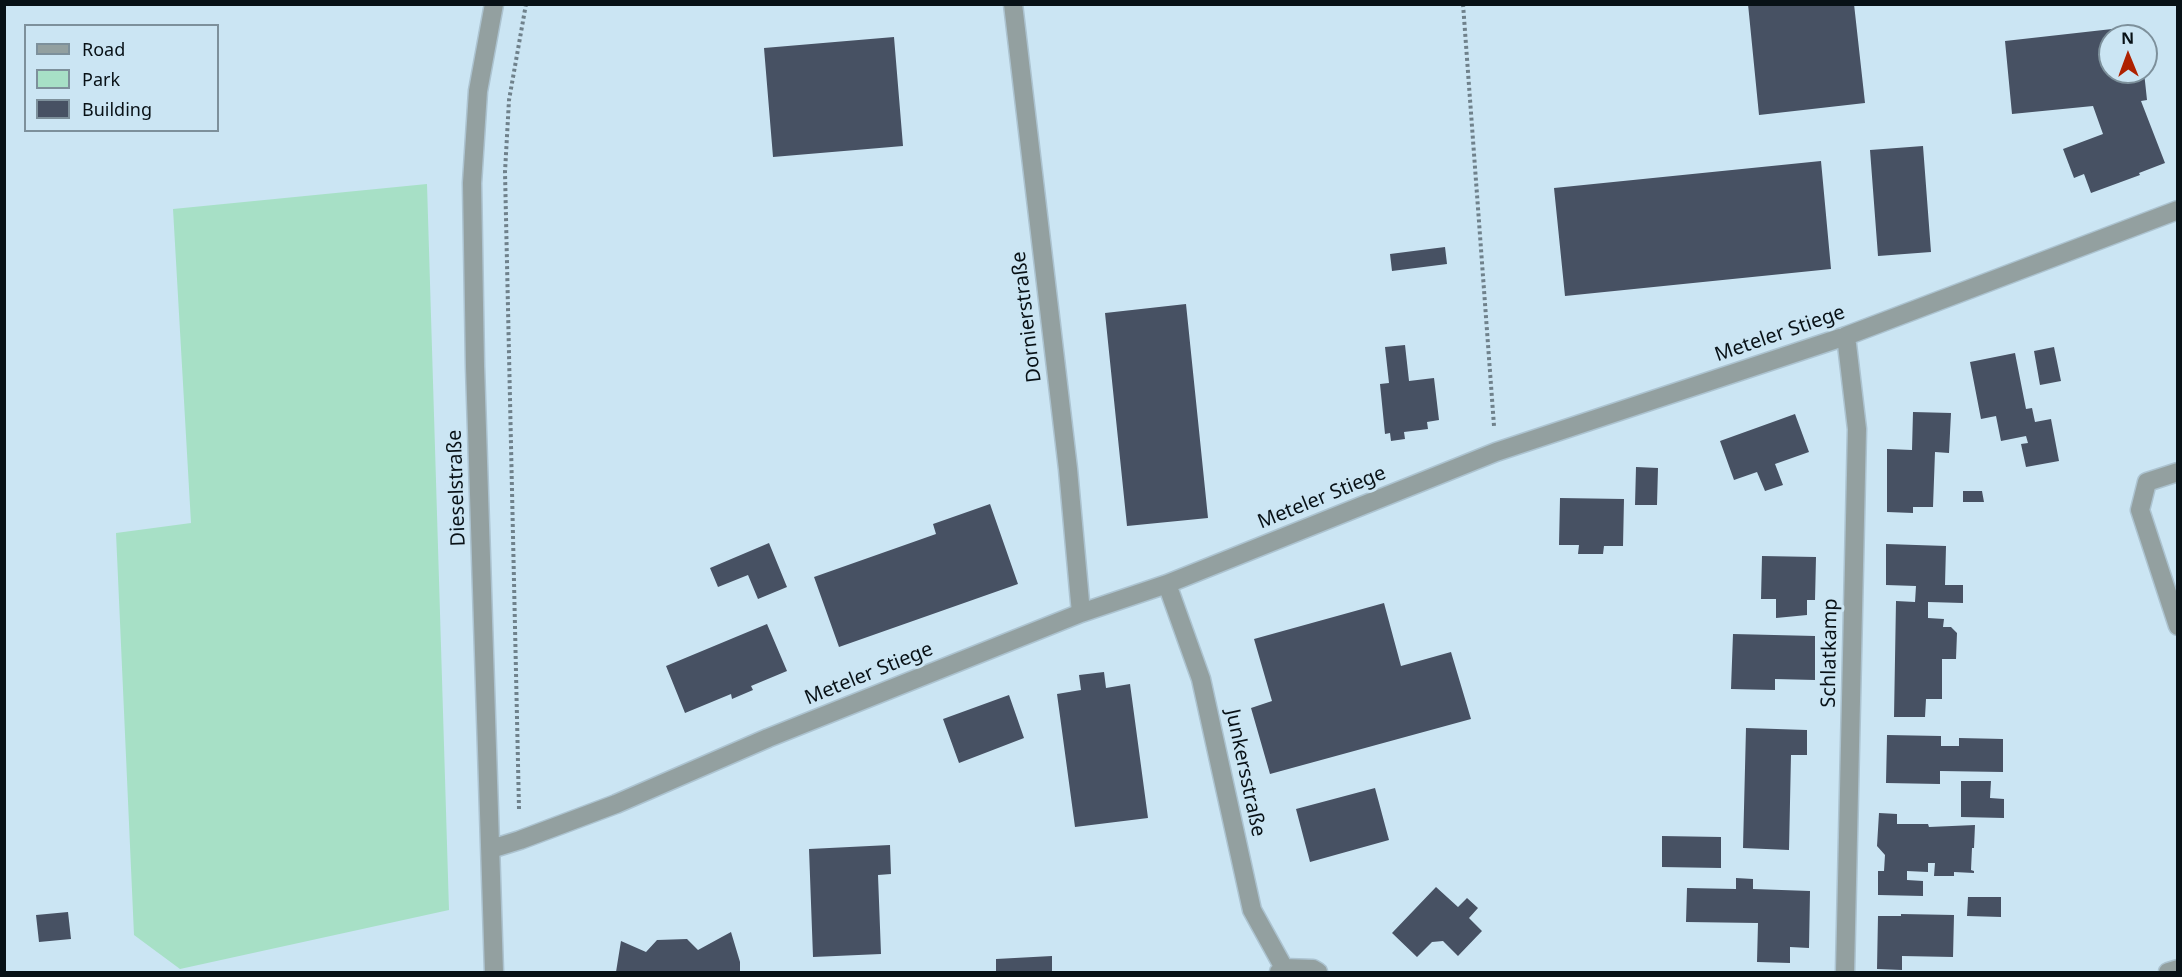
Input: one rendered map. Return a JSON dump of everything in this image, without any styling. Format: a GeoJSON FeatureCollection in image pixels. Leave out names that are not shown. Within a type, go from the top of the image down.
{"type":"FeatureCollection","features":[{"type":"Feature","properties":{"kind":"street","name":"Dieselstraße"},"geometry":{"type":"LineString","coordinates":[[494,4],[478,92],[472,183],[494,972]]}},
{"type":"Feature","properties":{"kind":"street","name":"Dornierstraße"},"geometry":{"type":"LineString","coordinates":[[998,4],[1013,11],[1068,469],[1081,613]]}},
{"type":"Feature","properties":{"kind":"street","name":"Meteler Stiege"},"geometry":{"type":"LineString","coordinates":[[491,849],[616,804],[768,738],[1081,613],[1167,585],[1496,453],[1846,336],[2178,210]]}},
{"type":"Feature","properties":{"kind":"street","name":"Schlatkamp"},"geometry":{"type":"LineString","coordinates":[[1845,972],[1857,429],[1846,336]]}},
{"type":"Feature","properties":{"kind":"street"},"geometry":{"type":"LineString","coordinates":[[2178,472],[2147,482],[2140,510],[2178,626]]}},
{"type":"Feature","properties":{"kind":"street","name":"Junkersstraße"},"geometry":{"type":"LineString","coordinates":[[1167,585],[1201,680],[1252,910],[1282,970],[1313,969],[1318,972]]}},
{"type":"Feature","properties":{"kind":"street"},"geometry":{"type":"LineString","coordinates":[[2168,972],[2178,969]]}},
{"type":"Feature","properties":{"kind":"path"},"geometry":{"type":"LineString","coordinates":[[520,840],[505,172],[509,100],[526,4]]}},
{"type":"Feature","properties":{"kind":"path"},"geometry":{"type":"LineString","coordinates":[[1463,4],[1496,453]]}},
{"type":"Feature","properties":{"kind":"green space"},"geometry":{"type":"Polygon","coordinates":[[[427,184],[449,910],[180,969],[134,935],[116,533],[191,523],[173,209],[427,184]]]}},
{"type":"Feature","properties":{"kind":"building"},"geometry":{"type":"Polygon","coordinates":[[[1748,4],[1854,4],[1865,103],[1759,115],[1748,4]]]}},
{"type":"Feature","properties":{"kind":"building"},"geometry":{"type":"Polygon","coordinates":[[[2098,31],[2098,84],[2145,84],[2147,100],[2141,101],[2165,163],[2091,193],[2084,174],[2074,178],[2063,149],[2103,134],[2093,106],[2012,114],[2005,41],[2098,31]]]}},
{"type":"Feature","properties":{"kind":"building"},"geometry":{"type":"Polygon","coordinates":[[[894,37],[903,146],[773,157],[764,48],[894,37]]]}},
{"type":"Feature","properties":{"kind":"building"},"geometry":{"type":"Polygon","coordinates":[[[1923,146],[1931,252],[1878,256],[1870,150],[1923,146]]]}},
{"type":"Feature","properties":{"kind":"building"},"geometry":{"type":"Polygon","coordinates":[[[1821,161],[1831,269],[1565,296],[1554,188],[1821,161]]]}},
{"type":"Feature","properties":{"kind":"building"},"geometry":{"type":"Polygon","coordinates":[[[1445,247],[1447,264],[1392,271],[1390,254],[1445,247]]]}},
{"type":"Feature","properties":{"kind":"building"},"geometry":{"type":"Polygon","coordinates":[[[1186,304],[1208,518],[1127,526],[1105,313],[1186,304]]]}},
{"type":"Feature","properties":{"kind":"building"},"geometry":{"type":"Polygon","coordinates":[[[1405,345],[1409,381],[1434,378],[1439,420],[1427,422],[1428,429],[1404,432],[1405,439],[1391,441],[1390,433],[1385,434],[1380,384],[1389,383],[1385,347],[1405,345]]]}},
{"type":"Feature","properties":{"kind":"building"},"geometry":{"type":"Polygon","coordinates":[[[2054,347],[2061,381],[2040,385],[2034,351],[2054,347]]]}},
{"type":"Feature","properties":{"kind":"building"},"geometry":{"type":"Polygon","coordinates":[[[2015,353],[2026,409],[2032,408],[2035,422],[2051,419],[2059,461],[2026,467],[2021,444],[2028,443],[2026,436],[2001,441],[1996,416],[1981,419],[1970,362],[2015,353]]]}},
{"type":"Feature","properties":{"kind":"building"},"geometry":{"type":"Polygon","coordinates":[[[1913,412],[1951,413],[1949,453],[1935,452],[1933,507],[1913,507],[1913,513],[1887,512],[1887,449],[1912,450],[1913,412]]]}},
{"type":"Feature","properties":{"kind":"building"},"geometry":{"type":"Polygon","coordinates":[[[1795,414],[1809,452],[1775,464],[1783,485],[1765,491],[1757,472],[1734,480],[1720,441],[1795,414]]]}},
{"type":"Feature","properties":{"kind":"building"},"geometry":{"type":"Polygon","coordinates":[[[1636,467],[1658,468],[1657,505],[1635,505],[1636,467]]]}},
{"type":"Feature","properties":{"kind":"building"},"geometry":{"type":"Polygon","coordinates":[[[1963,491],[1982,491],[1984,502],[1963,502],[1963,491]]]}},
{"type":"Feature","properties":{"kind":"building"},"geometry":{"type":"Polygon","coordinates":[[[1560,498],[1624,499],[1623,546],[1604,546],[1603,554],[1578,554],[1579,545],[1559,545],[1560,498]]]}},
{"type":"Feature","properties":{"kind":"building"},"geometry":{"type":"Polygon","coordinates":[[[990,504],[1018,584],[839,647],[814,577],[936,534],[933,524],[990,504]]]}},
{"type":"Feature","properties":{"kind":"building"},"geometry":{"type":"Polygon","coordinates":[[[769,543],[787,587],[758,599],[748,575],[718,587],[710,568],[769,543]]]}},
{"type":"Feature","properties":{"kind":"building"},"geometry":{"type":"Polygon","coordinates":[[[1886,544],[1946,546],[1945,585],[1963,585],[1963,603],[1928,602],[1928,618],[1944,619],[1943,627],[1951,627],[1957,633],[1956,659],[1942,659],[1942,699],[1926,699],[1925,717],[1894,717],[1896,601],[1915,602],[1916,586],[1886,585],[1886,544]]]}},
{"type":"Feature","properties":{"kind":"building"},"geometry":{"type":"Polygon","coordinates":[[[1762,556],[1816,557],[1815,600],[1807,600],[1807,615],[1776,618],[1776,599],[1761,599],[1762,556]]]}},
{"type":"Feature","properties":{"kind":"building"},"geometry":{"type":"Polygon","coordinates":[[[1384,603],[1401,666],[1451,652],[1471,719],[1270,774],[1251,708],[1272,701],[1254,639],[1384,603]]]}},
{"type":"Feature","properties":{"kind":"building"},"geometry":{"type":"Polygon","coordinates":[[[767,624],[787,671],[751,686],[753,690],[732,699],[731,694],[685,713],[666,666],[767,624]]]}},
{"type":"Feature","properties":{"kind":"building"},"geometry":{"type":"Polygon","coordinates":[[[1733,634],[1815,636],[1815,680],[1775,679],[1775,690],[1731,689],[1733,634]]]}},
{"type":"Feature","properties":{"kind":"building"},"geometry":{"type":"Polygon","coordinates":[[[1104,672],[1106,688],[1130,684],[1148,818],[1075,827],[1057,694],[1081,690],[1079,675],[1104,672]]]}},
{"type":"Feature","properties":{"kind":"building"},"geometry":{"type":"Polygon","coordinates":[[[1009,695],[1024,738],[959,763],[943,719],[1009,695]]]}},
{"type":"Feature","properties":{"kind":"building"},"geometry":{"type":"Polygon","coordinates":[[[1746,728],[1807,730],[1807,755],[1791,755],[1789,850],[1743,848],[1746,728]]]}},
{"type":"Feature","properties":{"kind":"building"},"geometry":{"type":"Polygon","coordinates":[[[1887,735],[1941,736],[1941,746],[1959,746],[1959,738],[2003,739],[2003,772],[1940,771],[1940,784],[1886,783],[1887,735]]]}},
{"type":"Feature","properties":{"kind":"building"},"geometry":{"type":"Polygon","coordinates":[[[1961,781],[1991,781],[1990,798],[2004,799],[2004,818],[1961,817],[1961,781]]]}},
{"type":"Feature","properties":{"kind":"building"},"geometry":{"type":"Polygon","coordinates":[[[1375,788],[1389,840],[1310,862],[1296,809],[1375,788]]]}},
{"type":"Feature","properties":{"kind":"building"},"geometry":{"type":"Polygon","coordinates":[[[1879,813],[1897,814],[1897,824],[1928,824],[1929,827],[1975,825],[1971,870],[1974,873],[1954,872],[1954,876],[1934,876],[1935,863],[1928,863],[1928,872],[1907,871],[1907,880],[1923,881],[1923,896],[1878,895],[1878,871],[1884,871],[1885,855],[1877,846],[1879,813]]]}},
{"type":"Feature","properties":{"kind":"building"},"geometry":{"type":"Polygon","coordinates":[[[1662,836],[1721,837],[1721,868],[1662,867],[1662,836]]]}},
{"type":"Feature","properties":{"kind":"building"},"geometry":{"type":"Polygon","coordinates":[[[890,845],[891,874],[878,875],[881,954],[813,957],[809,849],[890,845]]]}},
{"type":"Feature","properties":{"kind":"building"},"geometry":{"type":"Polygon","coordinates":[[[1736,878],[1753,879],[1753,889],[1810,891],[1809,948],[1790,947],[1790,963],[1757,962],[1758,923],[1686,922],[1687,888],[1736,889],[1736,878]]]}},
{"type":"Feature","properties":{"kind":"building"},"geometry":{"type":"Polygon","coordinates":[[[1436,887],[1458,907],[1467,898],[1478,908],[1469,918],[1482,931],[1458,956],[1443,941],[1432,942],[1417,957],[1392,933],[1436,887]]]}},
{"type":"Feature","properties":{"kind":"building"},"geometry":{"type":"Polygon","coordinates":[[[1968,897],[2001,897],[2001,917],[1967,916],[1968,897]]]}},
{"type":"Feature","properties":{"kind":"building"},"geometry":{"type":"Polygon","coordinates":[[[68,912],[71,939],[39,942],[36,915],[68,912]]]}},
{"type":"Feature","properties":{"kind":"building"},"geometry":{"type":"Polygon","coordinates":[[[1901,914],[1954,915],[1953,957],[1902,956],[1902,970],[1877,969],[1878,916],[1901,916],[1901,914]]]}},
{"type":"Feature","properties":{"kind":"building"},"geometry":{"type":"Polygon","coordinates":[[[731,932],[740,962],[740,972],[616,972],[621,941],[646,952],[657,940],[687,939],[698,950],[731,932]]]}},
{"type":"Feature","properties":{"kind":"building"},"geometry":{"type":"Polygon","coordinates":[[[1052,956],[1052,972],[996,972],[996,959],[1052,956]]]}}]}
